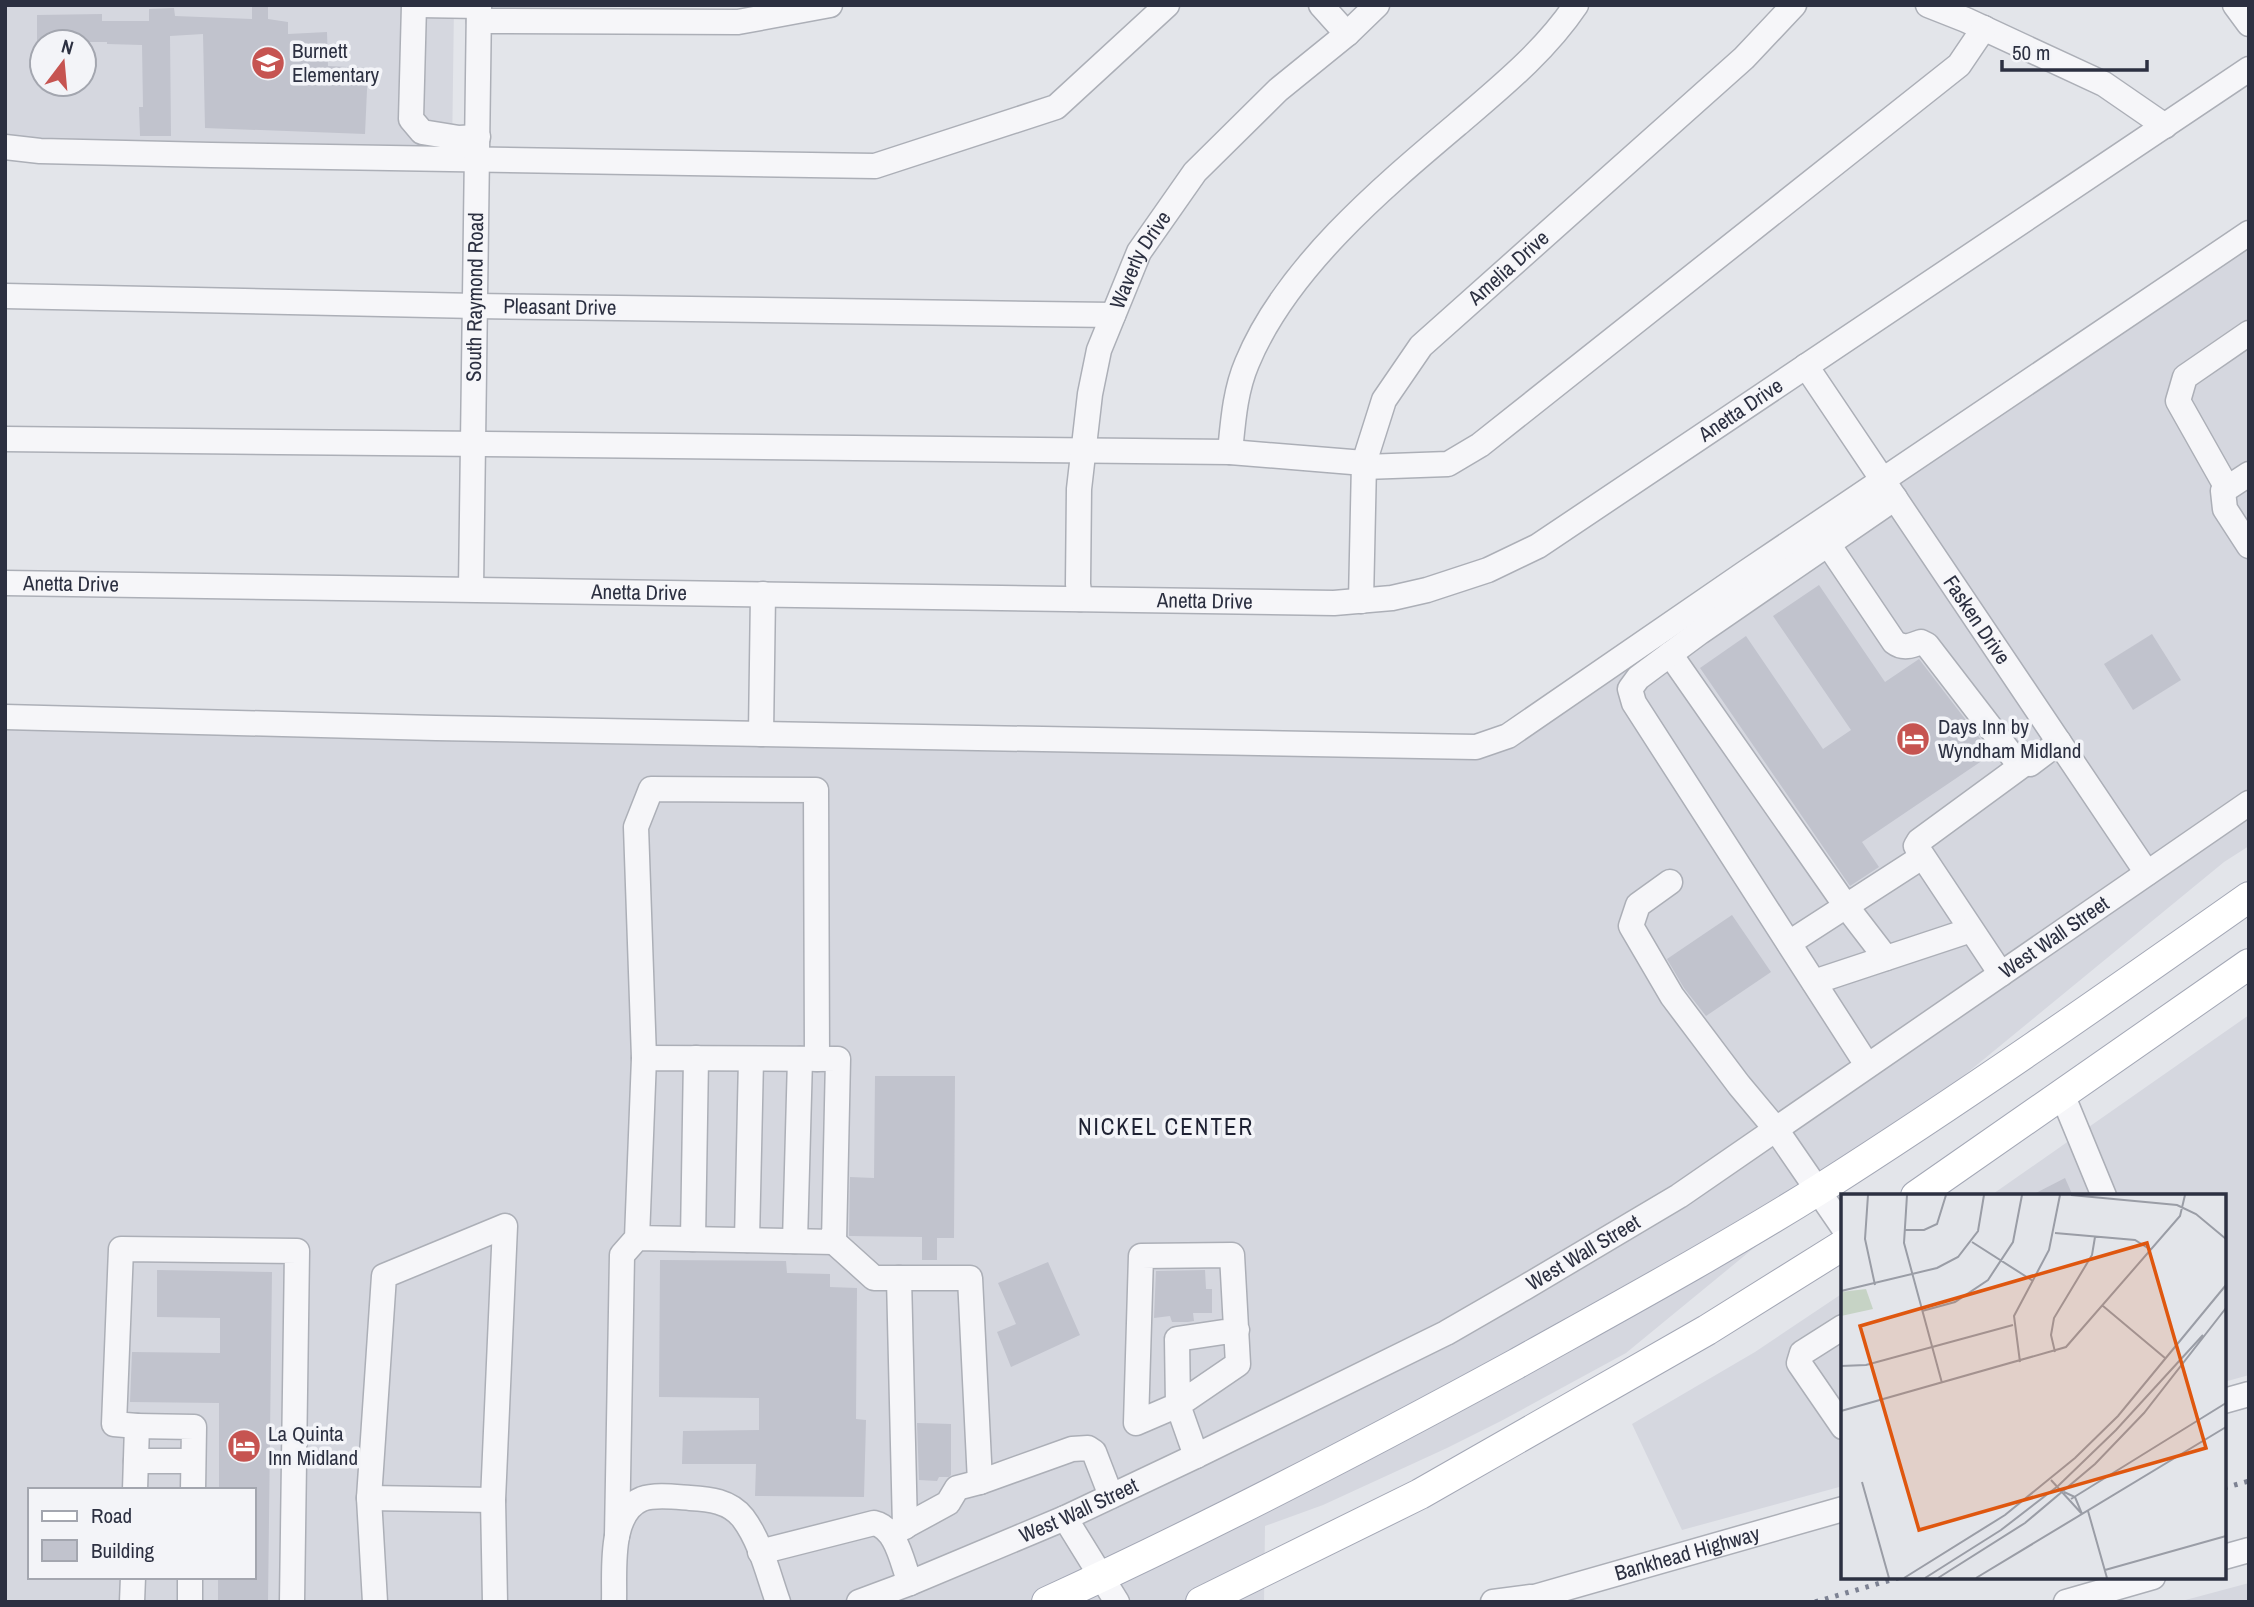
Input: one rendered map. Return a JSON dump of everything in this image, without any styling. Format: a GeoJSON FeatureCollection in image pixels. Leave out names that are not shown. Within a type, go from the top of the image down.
{"type":"FeatureCollection","features":[{"type":"Feature","properties":{"kind":"main road"},"geometry":{"type":"LineString","coordinates":[[1047,1602],[1109,1589],[1642,1294],[1817,1190],[2030,1052],[2249,897]]}},
{"type":"Feature","properties":{"kind":"main road"},"geometry":{"type":"LineString","coordinates":[[1919,1194],[2249,964]]}},
{"type":"Feature","properties":{"kind":"main road"},"geometry":{"type":"LineString","coordinates":[[1200,1602],[1420,1494],[1707,1330],[1841,1246]]}},
{"type":"Feature","properties":{"kind":"street"},"geometry":{"type":"LineString","coordinates":[[414,5],[411,120],[422,132],[459,138],[478,149]]}},
{"type":"Feature","properties":{"kind":"street"},"geometry":{"type":"LineString","coordinates":[[420,5],[479,11],[738,22],[830,5]]}},
{"type":"Feature","properties":{"kind":"street"},"geometry":{"type":"LineString","coordinates":[[5,147],[40,151],[478,149],[875,166],[1056,107],[1167,5]]}},
{"type":"Feature","properties":{"kind":"street"},"geometry":{"type":"LineString","coordinates":[[1321,5],[1347,34]]}},
{"type":"Feature","properties":{"kind":"street","name":"Waverly Drive"},"geometry":{"type":"LineString","coordinates":[[1080,599],[1079,489],[1099,350],[1139,252],[1195,172],[1278,90],[1347,34],[1377,5]]}},
{"type":"Feature","properties":{"kind":"street"},"geometry":{"type":"LineString","coordinates":[[1230,452],[1235,400],[1246,364],[1265,326],[1300,276],[1347,223],[1516,74],[1566,20],[1576,5]]}},
{"type":"Feature","properties":{"kind":"street","name":"Amelia Drive"},"geometry":{"type":"LineString","coordinates":[[1361,601],[1364,465],[1384,400],[1422,346],[1744,58],[1794,5]]}},
{"type":"Feature","properties":{"kind":"street"},"geometry":{"type":"LineString","coordinates":[[1928,5],[2104,83],[2165,126]]}},
{"type":"Feature","properties":{"kind":"street"},"geometry":{"type":"LineString","coordinates":[[2235,5],[2249,24]]}},
{"type":"Feature","properties":{"kind":"street","name":"South Raymond Road"},"geometry":{"type":"LineString","coordinates":[[471,589],[479,11]]}},
{"type":"Feature","properties":{"kind":"street"},"geometry":{"type":"LineString","coordinates":[[5,439],[1230,452],[1364,465],[1448,464],[1480,445],[1959,65],[1984,29]]}},
{"type":"Feature","properties":{"kind":"street","name":"Anetta Drive"},"geometry":{"type":"LineString","coordinates":[[5,583],[1334,603],[1392,598],[1451,584],[1538,547],[2249,69]]}},
{"type":"Feature","properties":{"kind":"street"},"geometry":{"type":"LineString","coordinates":[[5,717],[1476,747],[1508,736],[1745,573],[1889,490],[2249,233]]}},
{"type":"Feature","properties":{"kind":"street","name":"Pleasant Drive"},"geometry":{"type":"LineString","coordinates":[[5,296],[1113,315]]}},
{"type":"Feature","properties":{"kind":"street"},"geometry":{"type":"LineString","coordinates":[[2227,488],[2178,401],[2185,377],[2249,334]]}},
{"type":"Feature","properties":{"kind":"street","name":"Fasken Drive"},"geometry":{"type":"LineString","coordinates":[[1806,366],[2147,873]]}},
{"type":"Feature","properties":{"kind":"street"},"geometry":{"type":"LineString","coordinates":[[2249,474],[2223,491],[2225,509],[2249,546]]}},
{"type":"Feature","properties":{"kind":"street"},"geometry":{"type":"LineString","coordinates":[[1867,1065],[1634,702],[1630,689],[1638,678],[1670,654],[1828,544],[1889,490]]}},
{"type":"Feature","properties":{"kind":"street"},"geometry":{"type":"LineString","coordinates":[[1828,544],[1894,642],[1907,647],[1921,642],[1927,645],[2017,762],[2030,764],[2059,742]]}},
{"type":"Feature","properties":{"kind":"street"},"geometry":{"type":"LineString","coordinates":[[761,734],[763,594]]}},
{"type":"Feature","properties":{"kind":"street"},"geometry":{"type":"LineString","coordinates":[[1670,654],[1846,906],[1886,958]]}},
{"type":"Feature","properties":{"kind":"street"},"geometry":{"type":"LineString","coordinates":[[2001,974],[1916,846],[1919,841],[2024,764]]}},
{"type":"Feature","properties":{"kind":"street"},"geometry":{"type":"LineString","coordinates":[[614,1602],[622,1255],[637,1238],[644,1058],[636,827],[651,789],[816,790],[808,1059],[795,1241]]}},
{"type":"Feature","properties":{"kind":"street","name":"West Wall Street"},"geometry":{"type":"LineString","coordinates":[[859,1602],[1065,1518],[1446,1333],[1679,1196],[2249,803]]}},
{"type":"Feature","properties":{"kind":"street"},"geometry":{"type":"LineString","coordinates":[[1789,943],[1922,857]]}},
{"type":"Feature","properties":{"kind":"street"},"geometry":{"type":"LineString","coordinates":[[1670,882],[1638,905],[1631,926],[1672,996],[1775,1128],[1841,1224]]}},
{"type":"Feature","properties":{"kind":"street"},"geometry":{"type":"LineString","coordinates":[[1814,982],[1971,930]]}},
{"type":"Feature","properties":{"kind":"street"},"geometry":{"type":"LineString","coordinates":[[644,1058],[838,1059],[834,1242]]}},
{"type":"Feature","properties":{"kind":"street"},"geometry":{"type":"LineString","coordinates":[[693,1239],[696,1058]]}},
{"type":"Feature","properties":{"kind":"street"},"geometry":{"type":"LineString","coordinates":[[747,1240],[751,1059]]}},
{"type":"Feature","properties":{"kind":"street"},"geometry":{"type":"LineString","coordinates":[[2062,1094],[2103,1194]]}},
{"type":"Feature","properties":{"kind":"street"},"geometry":{"type":"LineString","coordinates":[[375,1602],[369,1498],[384,1276],[505,1226],[493,1500],[495,1602]]}},
{"type":"Feature","properties":{"kind":"street"},"geometry":{"type":"LineString","coordinates":[[637,1238],[834,1242],[874,1278],[970,1278],[980,1482]]}},
{"type":"Feature","properties":{"kind":"street"},"geometry":{"type":"LineString","coordinates":[[193,1488],[194,1427],[114,1424],[121,1249],[297,1251],[292,1602]]}},
{"type":"Feature","properties":{"kind":"street"},"geometry":{"type":"LineString","coordinates":[[1232,1255],[1237,1330],[1238,1364],[1178,1405],[1136,1423],[1141,1256],[1232,1255]]}},
{"type":"Feature","properties":{"kind":"street"},"geometry":{"type":"LineString","coordinates":[[899,1278],[898,1530],[910,1583]]}},
{"type":"Feature","properties":{"kind":"street"},"geometry":{"type":"LineString","coordinates":[[1841,1328],[1802,1353],[1799,1363],[1841,1424]]}},
{"type":"Feature","properties":{"kind":"street"},"geometry":{"type":"LineString","coordinates":[[1139,1340],[1177,1339],[1237,1330]]}},
{"type":"Feature","properties":{"kind":"street"},"geometry":{"type":"LineString","coordinates":[[1177,1339],[1178,1405],[1196,1456]]}},
{"type":"Feature","properties":{"kind":"street"},"geometry":{"type":"LineString","coordinates":[[2226,1400],[2249,1394]]}},
{"type":"Feature","properties":{"kind":"street"},"geometry":{"type":"LineString","coordinates":[[135,1488],[137,1426]]}},
{"type":"Feature","properties":{"kind":"street"},"geometry":{"type":"LineString","coordinates":[[760,1552],[874,1523],[898,1530],[948,1503],[957,1488],[1072,1449],[1088,1448],[1094,1452],[1111,1496]]}},
{"type":"Feature","properties":{"kind":"street"},"geometry":{"type":"LineString","coordinates":[[136,1461],[193,1461]]}},
{"type":"Feature","properties":{"kind":"street"},"geometry":{"type":"LineString","coordinates":[[369,1498],[493,1500]]}},
{"type":"Feature","properties":{"kind":"street"},"geometry":{"type":"LineString","coordinates":[[617,1536],[628,1508],[642,1498],[709,1499],[726,1504],[742,1517],[760,1552],[778,1602]]}},
{"type":"Feature","properties":{"kind":"street","name":"Bankhead Highway"},"geometry":{"type":"LineString","coordinates":[[1493,1602],[1525,1599],[1841,1510]]}},
{"type":"Feature","properties":{"kind":"street"},"geometry":{"type":"LineString","coordinates":[[1065,1518],[1109,1589]]}},
{"type":"Feature","properties":{"kind":"street"},"geometry":{"type":"LineString","coordinates":[[2226,1556],[2249,1550]]}},
{"type":"Feature","properties":{"kind":"street"},"geometry":{"type":"LineString","coordinates":[[132,1602],[133,1579]]}},
{"type":"Feature","properties":{"kind":"street"},"geometry":{"type":"LineString","coordinates":[[190,1579],[190,1602]]}},
{"type":"Feature","properties":{"kind":"street"},"geometry":{"type":"LineString","coordinates":[[2066,1602],[2146,1579]]}},
{"type":"Feature","properties":{"kind":"shaded area","name":"Burnett Elementary"},"geometry":{"type":"Polygon","coordinates":[[[5,5],[454,5],[452,154],[5,144],[5,5]]]}},
{"type":"Feature","properties":{"kind":"shaded area"},"geometry":{"type":"Polygon","coordinates":[[[2249,241],[2249,846],[2224,862],[1626,1353],[1447,1448],[1323,1505],[1265,1526],[1264,1602],[5,1602],[5,726],[1492,747],[2249,241]]]}},
{"type":"Feature","properties":{"kind":"shaded area"},"geometry":{"type":"Polygon","coordinates":[[[2249,1015],[2249,1375],[2226,1381],[2226,1194],[1993,1194],[2249,1015]]]}},
{"type":"Feature","properties":{"kind":"shaded area"},"geometry":{"type":"Polygon","coordinates":[[[1841,1294],[1841,1487],[1682,1530],[1632,1424],[1755,1352],[1841,1294]]]}},
{"type":"Feature","properties":{"kind":"shaded area"},"geometry":{"type":"Polygon","coordinates":[[[2249,1583],[2249,1602],[2178,1602],[2249,1583]]]}},
{"type":"Feature","properties":{"kind":"building"},"geometry":{"type":"Polygon","coordinates":[[[252,5],[268,5],[268,19],[288,22],[288,34],[327,32],[328,66],[368,68],[365,134],[205,128],[203,34],[170,36],[171,136],[140,136],[139,107],[143,107],[142,45],[98,42],[98,28],[37,28],[37,15],[102,14],[102,21],[149,21],[149,9],[174,8],[175,16],[252,19],[252,5]]]}},
{"type":"Feature","properties":{"kind":"building","name":"Days Inn by Wyndham Midland"},"geometry":{"type":"Polygon","coordinates":[[[1819,585],[1885,682],[1919,659],[1992,754],[1862,842],[1879,867],[1850,886],[1700,668],[1746,636],[1823,749],[1851,730],[1773,616],[1819,585]]]}},
{"type":"Feature","properties":{"kind":"building"},"geometry":{"type":"Polygon","coordinates":[[[2152,634],[2181,680],[2133,710],[2104,664],[2152,634]]]}},
{"type":"Feature","properties":{"kind":"building"},"geometry":{"type":"Polygon","coordinates":[[[1732,915],[1771,972],[1706,1016],[1684,988],[1667,959],[1732,915]]]}},
{"type":"Feature","properties":{"kind":"building"},"geometry":{"type":"Polygon","coordinates":[[[875,1076],[955,1076],[954,1238],[937,1238],[937,1260],[922,1260],[922,1237],[849,1236],[850,1177],[874,1178],[875,1076]]]}},
{"type":"Feature","properties":{"kind":"building"},"geometry":{"type":"Polygon","coordinates":[[[2065,1178],[2072,1194],[2034,1194],[2065,1178]]]}},
{"type":"Feature","properties":{"kind":"building"},"geometry":{"type":"Polygon","coordinates":[[[660,1260],[786,1261],[787,1273],[830,1274],[830,1287],[857,1288],[856,1419],[866,1420],[864,1497],[755,1496],[756,1464],[682,1464],[683,1431],[759,1430],[759,1398],[659,1397],[660,1260]]]}},
{"type":"Feature","properties":{"kind":"building"},"geometry":{"type":"Polygon","coordinates":[[[1048,1262],[1080,1335],[1011,1367],[997,1332],[1016,1324],[998,1283],[1048,1262]]]}},
{"type":"Feature","properties":{"kind":"building","name":"La Quinta Inn Midland"},"geometry":{"type":"Polygon","coordinates":[[[157,1270],[272,1272],[268,1602],[218,1602],[218,1579],[256,1579],[256,1488],[219,1488],[219,1403],[130,1402],[132,1352],[220,1353],[220,1318],[157,1317],[157,1270]]]}},
{"type":"Feature","properties":{"kind":"building"},"geometry":{"type":"Polygon","coordinates":[[[1205,1270],[1206,1289],[1212,1289],[1212,1313],[1193,1313],[1194,1321],[1188,1322],[1172,1322],[1170,1316],[1154,1318],[1156,1271],[1205,1270]]]}},
{"type":"Feature","properties":{"kind":"building"},"geometry":{"type":"Polygon","coordinates":[[[917,1423],[951,1424],[949,1477],[939,1477],[937,1481],[919,1480],[917,1423]]]}},
{"type":"Feature","properties":{"kind":"railway"},"geometry":{"type":"LineString","coordinates":[[2226,1487],[2249,1481]]}},
{"type":"Feature","properties":{"kind":"railway"},"geometry":{"type":"LineString","coordinates":[[1815,1602],[1894,1579]]}},
{"type":"Feature","properties":{"kind":"place","name":"Burnett Elementary"},"geometry":{"type":"Point","coordinates":[268,63]}},
{"type":"Feature","properties":{"kind":"place","name":"Days Inn by Wyndham Midland"},"geometry":{"type":"Point","coordinates":[1913,739]}},
{"type":"Feature","properties":{"kind":"place","name":"La Quinta Inn Midland"},"geometry":{"type":"Point","coordinates":[244,1446]}},
{"type":"Feature","properties":{"kind":"district","name":"NICKEL CENTER"},"geometry":{"type":"Point","coordinates":[1166,1127]}}]}
